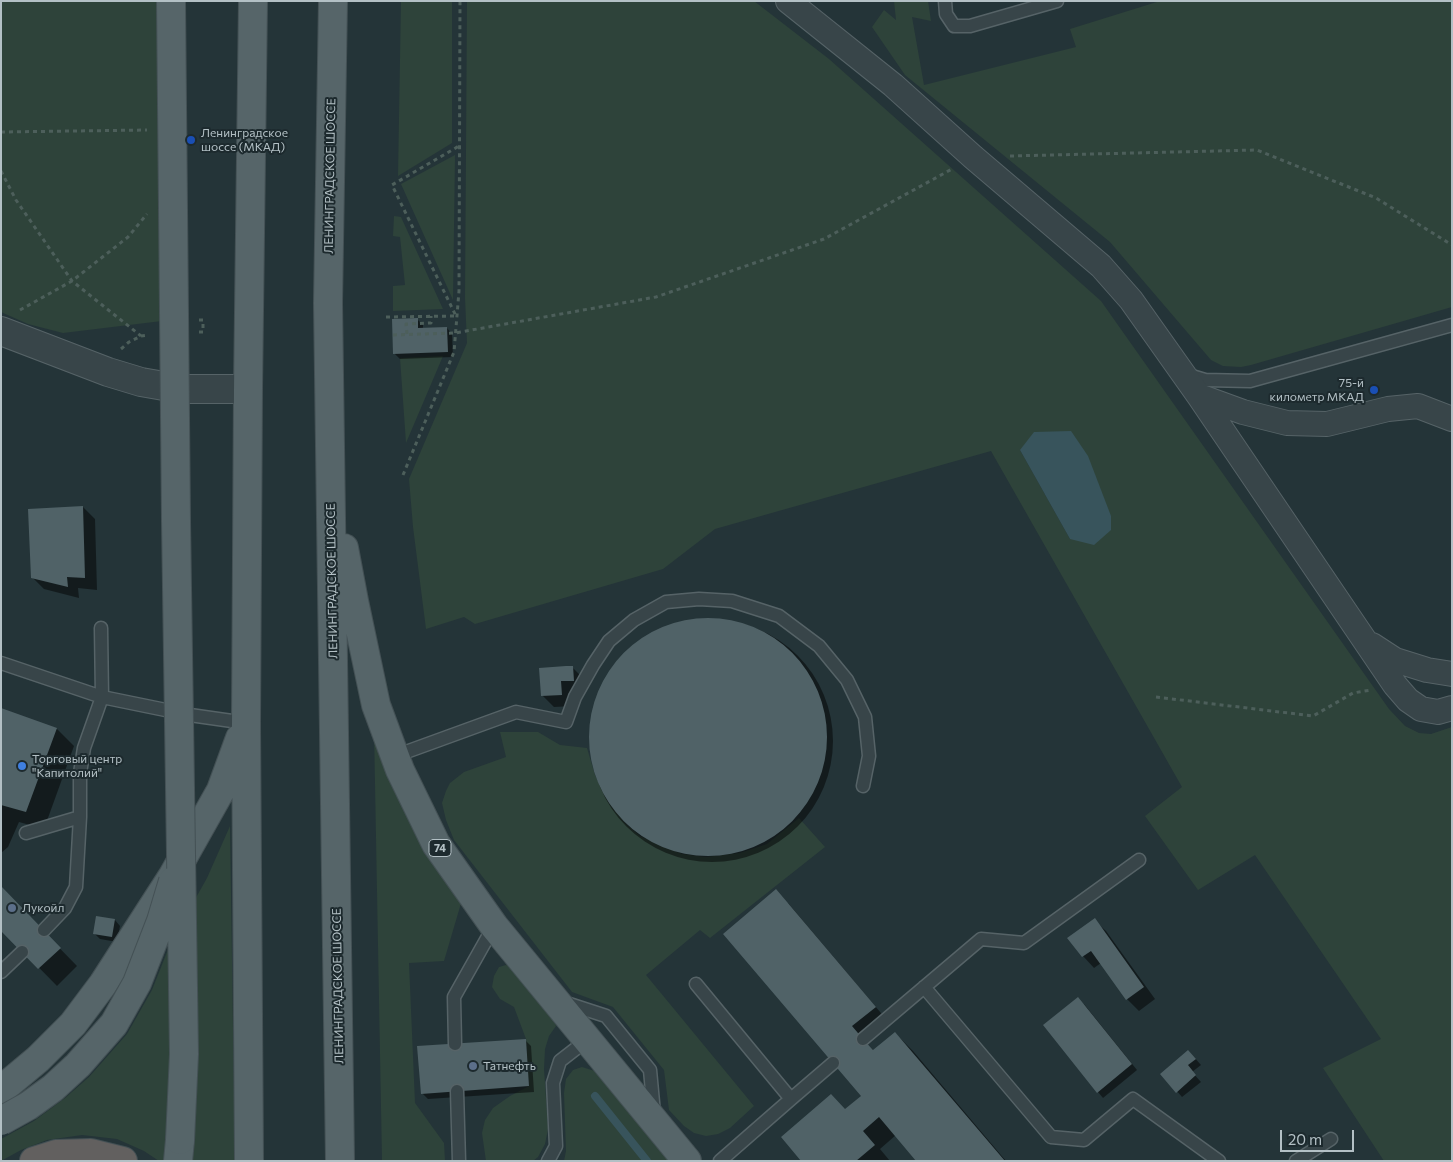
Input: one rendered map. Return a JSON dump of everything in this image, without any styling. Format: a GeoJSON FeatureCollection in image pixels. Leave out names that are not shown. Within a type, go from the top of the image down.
{"type":"FeatureCollection","features":[{"type":"Feature","properties":{"kind":"highway"},"geometry":{"type":"LineString","coordinates":[[44,1159],[56,1154],[91,1153],[123,1161]]}},
{"type":"Feature","properties":{"kind":"main road"},"geometry":{"type":"LineString","coordinates":[[171,1],[184,1054],[178,1161]]}},
{"type":"Feature","properties":{"kind":"main road"},"geometry":{"type":"LineString","coordinates":[[249,1161],[246,723],[248,389],[254,1]]}},
{"type":"Feature","properties":{"kind":"main road","name":"ЛЕНИНГРАДСКОЕ ШОССЕ"},"geometry":{"type":"LineString","coordinates":[[337,8],[328,303],[340,1161]]}},
{"type":"Feature","properties":{"kind":"main road","name":"74"},"geometry":{"type":"LineString","coordinates":[[330,468],[354,601],[376,705],[400,770],[436,844],[494,926],[687,1161]]}},
{"type":"Feature","properties":{"kind":"main road"},"geometry":{"type":"LineString","coordinates":[[1,1090],[38,1059],[73,1024],[132,940],[172,877],[220,790],[246,723]]}},
{"type":"Feature","properties":{"kind":"main road"},"geometry":{"type":"LineString","coordinates":[[1,1121],[28,1106],[53,1088],[78,1065],[114,1024],[136,982],[155,937],[171,893],[181,848]]}},
{"type":"Feature","properties":{"kind":"street"},"geometry":{"type":"LineString","coordinates":[[788,1],[893,85],[973,157],[1101,266],[1131,300],[1183,373],[1395,685],[1408,700],[1421,709],[1438,712],[1452,708]]}},
{"type":"Feature","properties":{"kind":"street"},"geometry":{"type":"LineString","coordinates":[[8,322],[108,372],[141,382],[181,389],[248,389]]}},
{"type":"Feature","properties":{"kind":"street"},"geometry":{"type":"LineString","coordinates":[[1199,396],[1243,412],[1287,423],[1328,424],[1388,409],[1418,406],[1452,419]]}},
{"type":"Feature","properties":{"kind":"street"},"geometry":{"type":"LineString","coordinates":[[1366,642],[1395,660],[1427,670],[1452,674]]}},
{"type":"Feature","properties":{"kind":"lane"},"geometry":{"type":"LineString","coordinates":[[945,1],[946,14],[954,26],[970,26],[1057,1]]}},
{"type":"Feature","properties":{"kind":"lane"},"geometry":{"type":"LineString","coordinates":[[1183,373],[1205,380],[1250,381],[1452,325]]}},
{"type":"Feature","properties":{"kind":"lane"},"geometry":{"type":"LineString","coordinates":[[395,756],[516,712],[566,722],[575,698],[593,665],[609,641],[634,620],[666,602],[699,599],[732,601],[779,616],[819,646],[847,680],[865,717],[869,756],[862,786]]}},
{"type":"Feature","properties":{"kind":"lane"},"geometry":{"type":"LineString","coordinates":[[44,930],[65,908],[76,887],[80,817],[80,773],[84,748],[102,696],[101,628]]}},
{"type":"Feature","properties":{"kind":"lane"},"geometry":{"type":"LineString","coordinates":[[1,663],[102,696],[190,716],[246,723]]}},
{"type":"Feature","properties":{"kind":"lane"},"geometry":{"type":"LineString","coordinates":[[26,833],[80,817]]}},
{"type":"Feature","properties":{"kind":"lane"},"geometry":{"type":"LineString","coordinates":[[863,1039],[981,939],[1024,943],[1139,860]]}},
{"type":"Feature","properties":{"kind":"lane"},"geometry":{"type":"LineString","coordinates":[[455,1044],[454,997],[494,926]]}},
{"type":"Feature","properties":{"kind":"lane"},"geometry":{"type":"LineString","coordinates":[[1,972],[22,952]]}},
{"type":"Feature","properties":{"kind":"lane"},"geometry":{"type":"LineString","coordinates":[[696,984],[791,1099]]}},
{"type":"Feature","properties":{"kind":"lane"},"geometry":{"type":"LineString","coordinates":[[924,987],[1051,1137],[1084,1140],[1133,1099],[1219,1161]]}},
{"type":"Feature","properties":{"kind":"lane"},"geometry":{"type":"LineString","coordinates":[[555,1000],[606,1016],[650,1070],[655,1123]]}},
{"type":"Feature","properties":{"kind":"lane"},"geometry":{"type":"LineString","coordinates":[[548,1161],[556,1146],[553,1083],[560,1061],[587,1040]]}},
{"type":"Feature","properties":{"kind":"lane"},"geometry":{"type":"LineString","coordinates":[[720,1161],[833,1063]]}},
{"type":"Feature","properties":{"kind":"lane"},"geometry":{"type":"LineString","coordinates":[[457,1091],[459,1161]]}},
{"type":"Feature","properties":{"kind":"lane"},"geometry":{"type":"LineString","coordinates":[[1296,1161],[1332,1139]]}},
{"type":"Feature","properties":{"kind":"path"},"geometry":{"type":"LineString","coordinates":[[403,475],[454,352],[459,291],[460,1]]}},
{"type":"Feature","properties":{"kind":"path"},"geometry":{"type":"LineString","coordinates":[[1,132],[150,130]]}},
{"type":"Feature","properties":{"kind":"path"},"geometry":{"type":"LineString","coordinates":[[456,316],[392,185],[459,145]]}},
{"type":"Feature","properties":{"kind":"path"},"geometry":{"type":"LineString","coordinates":[[393,335],[455,333],[666,294],[824,239],[973,157],[1257,150],[1376,198],[1452,245]]}},
{"type":"Feature","properties":{"kind":"path"},"geometry":{"type":"LineString","coordinates":[[1,171],[16,200],[72,281],[141,336]]}},
{"type":"Feature","properties":{"kind":"path"},"geometry":{"type":"LineString","coordinates":[[8,322],[72,281],[128,237],[152,208]]}},
{"type":"Feature","properties":{"kind":"path"},"geometry":{"type":"LineString","coordinates":[[386,316],[456,316]]}},
{"type":"Feature","properties":{"kind":"path"},"geometry":{"type":"LineString","coordinates":[[407,334],[406,324],[431,323],[431,316]]}},
{"type":"Feature","properties":{"kind":"path"},"geometry":{"type":"LineString","coordinates":[[1156,698],[1313,716],[1353,693],[1395,685]]}},
{"type":"Feature","properties":{"kind":"green space"},"geometry":{"type":"Polygon","coordinates":[[[1,1],[157,1],[162,321],[63,333],[28,324],[1,312],[1,1]]]}},
{"type":"Feature","properties":{"kind":"green space"},"geometry":{"type":"Polygon","coordinates":[[[401,1],[452,1],[452,143],[398,176],[401,1]]]}},
{"type":"Feature","properties":{"kind":"green space"},"geometry":{"type":"Polygon","coordinates":[[[467,1],[754,1],[829,59],[1101,301],[1389,709],[1405,726],[1419,733],[1431,734],[1452,727],[1452,1161],[1384,1161],[1323,1068],[1381,1039],[1255,855],[1198,890],[1145,816],[1182,787],[991,451],[715,529],[663,569],[475,624],[464,617],[426,629],[409,479],[467,343],[465,298],[467,1]],[[1020,450],[1070,539],[1111,516],[1020,450]]]}},
{"type":"Feature","properties":{"kind":"green space"},"geometry":{"type":"Polygon","coordinates":[[[894,1],[928,1],[931,21],[912,17],[924,85],[1076,47],[1070,29],[1160,1],[1452,1],[1452,307],[1251,365],[1241,367],[1223,366],[1211,360],[1110,242],[905,75],[872,27],[884,10],[896,20],[894,1]]]}},
{"type":"Feature","properties":{"kind":"green space"},"geometry":{"type":"Polygon","coordinates":[[[455,155],[453,300],[401,184],[455,155]]]}},
{"type":"Feature","properties":{"kind":"green space"},"geometry":{"type":"Polygon","coordinates":[[[394,216],[401,217],[443,309],[393,311],[393,286],[405,285],[400,237],[393,236],[394,216]]]}},
{"type":"Feature","properties":{"kind":"green space"},"geometry":{"type":"Polygon","coordinates":[[[443,356],[406,443],[400,358],[443,356]]]}},
{"type":"Feature","properties":{"kind":"green space"},"geometry":{"type":"Polygon","coordinates":[[[374,730],[462,900],[444,961],[409,963],[415,1103],[444,1143],[445,1161],[382,1161],[374,730]]]}},
{"type":"Feature","properties":{"kind":"green space"},"geometry":{"type":"Polygon","coordinates":[[[500,732],[538,732],[560,745],[587,748],[595,775],[608,802],[625,823],[640,836],[682,854],[706,857],[740,853],[767,844],[799,818],[825,847],[710,938],[700,930],[646,975],[754,1106],[730,1128],[718,1134],[706,1136],[694,1133],[684,1126],[669,1110],[664,1070],[613,1007],[572,992],[454,840],[442,803],[446,791],[450,783],[464,772],[506,757],[500,732]]]}},
{"type":"Feature","properties":{"kind":"green space"},"geometry":{"type":"Polygon","coordinates":[[[230,826],[235,1161],[159,1161],[144,1151],[117,1139],[82,1135],[47,1140],[21,1150],[1,1161],[1,1139],[34,1121],[65,1098],[89,1077],[127,1034],[152,990],[171,942],[207,878],[230,826]]]}},
{"type":"Feature","properties":{"kind":"green space"},"geometry":{"type":"Polygon","coordinates":[[[506,965],[514,966],[553,1015],[556,1026],[549,1036],[545,1049],[544,1069],[548,1129],[545,1144],[538,1157],[533,1161],[486,1161],[482,1133],[485,1120],[493,1108],[529,1086],[526,1039],[514,1007],[500,999],[492,987],[494,976],[499,967],[506,965]]]}},
{"type":"Feature","properties":{"kind":"green space"},"geometry":{"type":"Polygon","coordinates":[[[582,1067],[601,1073],[671,1161],[564,1161],[566,1151],[564,1093],[566,1079],[573,1070],[582,1067]]]}},
{"type":"Feature","properties":{"kind":"water"},"geometry":{"type":"Polygon","coordinates":[[[1071,431],[1088,456],[1111,516],[1111,530],[1094,545],[1070,539],[1020,450],[1034,432],[1071,431]]]}},
{"type":"Feature","properties":{"kind":"building"},"geometry":{"type":"Polygon","coordinates":[[[418,318],[418,328],[447,327],[448,352],[393,354],[392,319],[418,318]]]}},
{"type":"Feature","properties":{"kind":"building"},"geometry":{"type":"Polygon","coordinates":[[[83,506],[85,578],[67,577],[68,587],[31,578],[28,509],[83,506]]]}},
{"type":"Feature","properties":{"kind":"building"},"geometry":{"type":"Polygon","coordinates":[[[696,618],[720,618],[743,623],[764,632],[784,645],[800,661],[813,681],[822,702],[827,725],[825,760],[818,783],[800,813],[784,829],[764,842],[743,851],[720,856],[696,856],[673,851],[652,842],[632,829],[616,813],[603,793],[594,772],[589,749],[589,725],[594,702],[603,681],[616,661],[632,645],[652,632],[673,623],[696,618]]]}},
{"type":"Feature","properties":{"kind":"building"},"geometry":{"type":"Polygon","coordinates":[[[573,666],[574,681],[561,681],[562,695],[541,696],[539,668],[573,666]]]}},
{"type":"Feature","properties":{"kind":"building","name":"Торговый центр \"Капитолий\""},"geometry":{"type":"Polygon","coordinates":[[[1,708],[57,728],[26,812],[1,805],[1,708]]]}},
{"type":"Feature","properties":{"kind":"building","name":"Лукойл"},"geometry":{"type":"Polygon","coordinates":[[[1,886],[61,948],[38,969],[1,931],[1,886]]]}},
{"type":"Feature","properties":{"kind":"building"},"geometry":{"type":"Polygon","coordinates":[[[776,889],[876,1007],[852,1026],[873,1050],[895,1032],[1005,1161],[916,1161],[879,1117],[863,1131],[875,1145],[856,1161],[801,1161],[781,1137],[831,1094],[845,1109],[861,1096],[723,934],[776,889]]]}},
{"type":"Feature","properties":{"kind":"building"},"geometry":{"type":"Polygon","coordinates":[[[96,916],[115,919],[112,937],[93,934],[96,916]]]}},
{"type":"Feature","properties":{"kind":"building"},"geometry":{"type":"Polygon","coordinates":[[[1095,918],[1144,987],[1126,1000],[1091,951],[1082,957],[1067,938],[1095,918]]]}},
{"type":"Feature","properties":{"kind":"building"},"geometry":{"type":"Polygon","coordinates":[[[1078,997],[1132,1064],[1097,1093],[1043,1025],[1078,997]]]}},
{"type":"Feature","properties":{"kind":"building","name":"Татнефть"},"geometry":{"type":"Polygon","coordinates":[[[526,1039],[529,1086],[421,1094],[417,1046],[526,1039]]]}},
{"type":"Feature","properties":{"kind":"building"},"geometry":{"type":"Polygon","coordinates":[[[1188,1050],[1196,1059],[1188,1065],[1196,1075],[1176,1093],[1160,1074],[1188,1050]]]}},
{"type":"Feature","properties":{"kind":"waterway"},"geometry":{"type":"LineString","coordinates":[[595,1096],[647,1161]]}},
{"type":"Feature","properties":{"kind":"place","name":"Ленинградское шоссе (МКАД)"},"geometry":{"type":"Point","coordinates":[191,140]}},
{"type":"Feature","properties":{"kind":"place","name":"75-й километр МКАД"},"geometry":{"type":"Point","coordinates":[1374,390]}},
{"type":"Feature","properties":{"kind":"place","name":"Торговый центр \"Капитолий\""},"geometry":{"type":"Point","coordinates":[22,766]}},
{"type":"Feature","properties":{"kind":"place","name":"Лукойл"},"geometry":{"type":"Point","coordinates":[12,908]}},
{"type":"Feature","properties":{"kind":"place","name":"Татнефть"},"geometry":{"type":"Point","coordinates":[473,1066]}}]}
